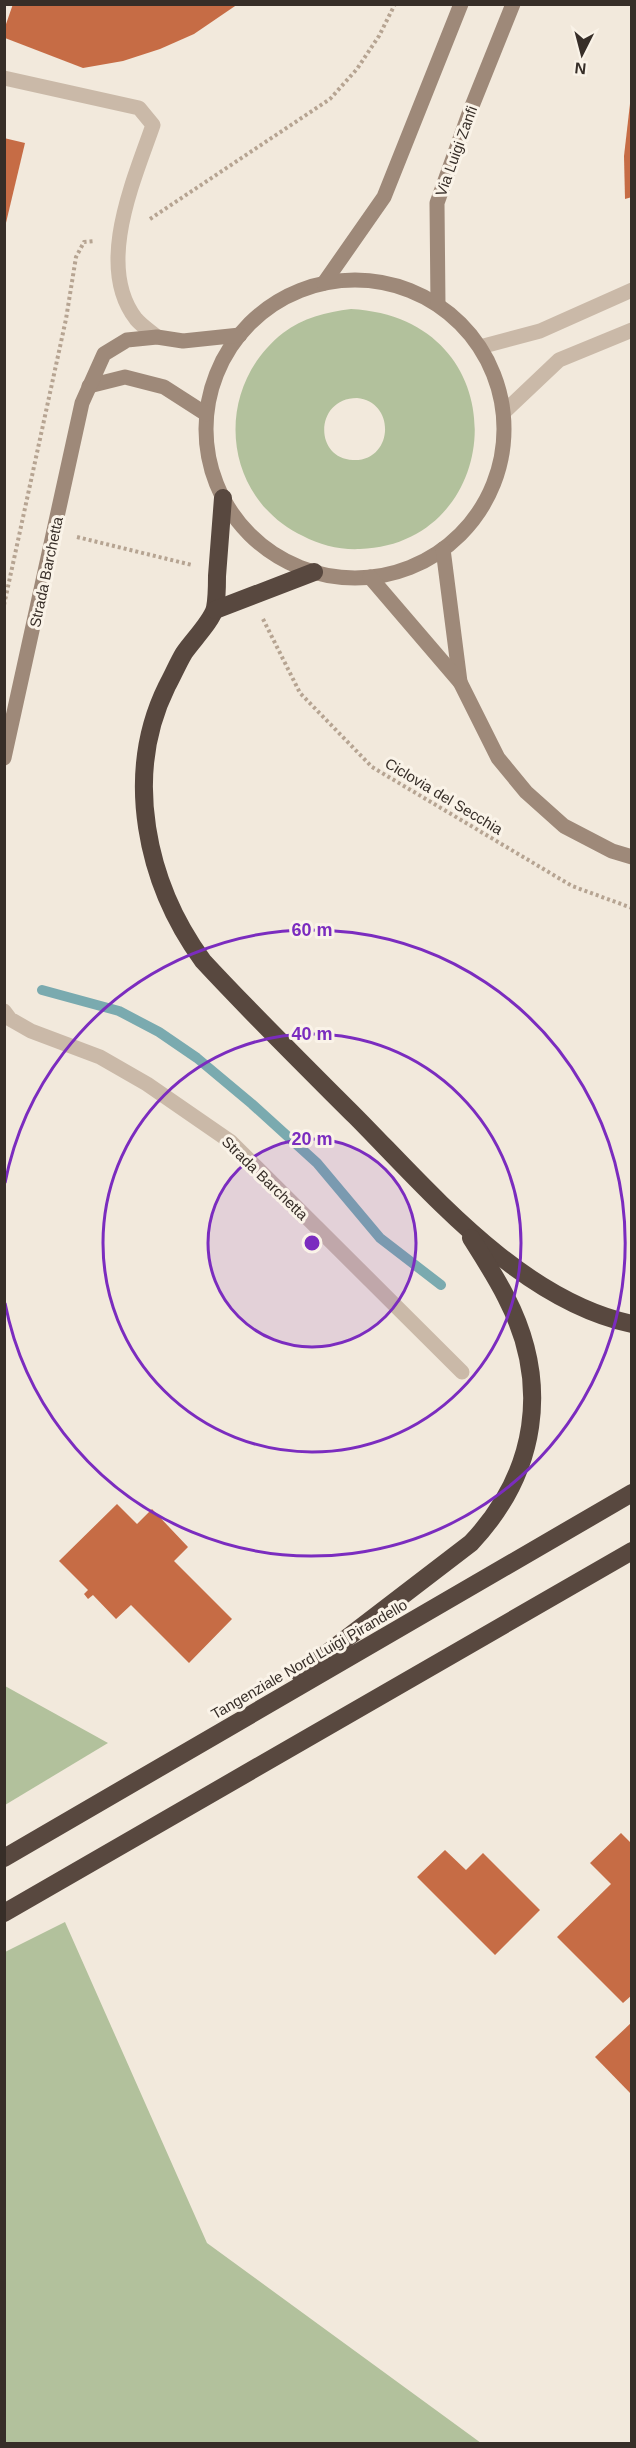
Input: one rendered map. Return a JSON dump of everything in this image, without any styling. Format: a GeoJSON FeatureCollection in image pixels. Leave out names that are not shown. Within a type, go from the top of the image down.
{"type":"FeatureCollection","features":[{"type":"Feature","properties":{"kind":"highway"},"geometry":{"type":"LineString","coordinates":[[223,498],[215,610],[184,653],[166,688],[145,751],[143,779],[145,810],[159,881],[185,937],[203,961],[466,1228],[552,1293],[603,1318],[632,1324]]}},
{"type":"Feature","properties":{"kind":"highway"},"geometry":{"type":"LineString","coordinates":[[215,610],[314,572]]}},
{"type":"Feature","properties":{"kind":"highway"},"geometry":{"type":"LineString","coordinates":[[235,1723],[456,1556],[490,1523],[506,1498],[528,1446],[533,1395],[529,1364],[507,1298],[466,1228]]}},
{"type":"Feature","properties":{"kind":"highway","name":"Tangenziale Nord Luigi Pirandello"},"geometry":{"type":"LineString","coordinates":[[4,1858],[632,1493]]}},
{"type":"Feature","properties":{"kind":"highway"},"geometry":{"type":"LineString","coordinates":[[4,1913],[632,1551]]}},
{"type":"Feature","properties":{"kind":"street"},"geometry":{"type":"LineString","coordinates":[[324,283],[384,197],[461,4]]}},
{"type":"Feature","properties":{"kind":"street","name":"Via Luigi Zanfi"},"geometry":{"type":"LineString","coordinates":[[438,305],[437,202],[470,111],[513,4]]}},
{"type":"Feature","properties":{"kind":"street"},"geometry":{"type":"LineString","coordinates":[[4,78],[139,108],[153,125],[128,196],[117,270],[121,288],[136,319],[157,338]]}},
{"type":"Feature","properties":{"kind":"street"},"geometry":{"type":"LineString","coordinates":[[377,281],[410,291],[438,305],[462,325],[480,347],[494,374],[504,412],[502,456],[492,490],[470,524],[443,549],[410,568],[370,577],[346,578],[314,572],[284,560],[261,545],[241,525],[223,498],[211,468],[206,443],[206,414],[215,376],[240,334],[271,306],[295,293],[324,283],[377,281]]}},
{"type":"Feature","properties":{"kind":"street"},"geometry":{"type":"LineString","coordinates":[[480,347],[540,331],[632,290]]}},
{"type":"Feature","properties":{"kind":"street"},"geometry":{"type":"LineString","coordinates":[[504,412],[559,360],[632,330]]}},
{"type":"Feature","properties":{"kind":"street","name":"Strada Barchetta"},"geometry":{"type":"LineString","coordinates":[[4,758],[82,403],[104,354],[126,340],[157,338],[183,341],[240,334]]}},
{"type":"Feature","properties":{"kind":"street"},"geometry":{"type":"LineString","coordinates":[[89,386],[125,377],[164,387],[206,414]]}},
{"type":"Feature","properties":{"kind":"street"},"geometry":{"type":"LineString","coordinates":[[443,549],[460,682]]}},
{"type":"Feature","properties":{"kind":"street"},"geometry":{"type":"LineString","coordinates":[[370,577],[460,682],[498,758],[526,792],[564,826],[612,851],[632,857]]}},
{"type":"Feature","properties":{"kind":"street","name":"Strada Barchetta"},"geometry":{"type":"LineString","coordinates":[[4,1011],[10,1018],[31,1031],[100,1057],[147,1084],[231,1143],[462,1372]]}},
{"type":"Feature","properties":{"kind":"path"},"geometry":{"type":"LineString","coordinates":[[4,605],[66,319],[76,257],[84,242],[120,239],[330,99],[357,69],[379,36],[394,4]]}},
{"type":"Feature","properties":{"kind":"path"},"geometry":{"type":"LineString","coordinates":[[21,524],[218,571]]}},
{"type":"Feature","properties":{"kind":"path","name":"Ciclovia del Secchia"},"geometry":{"type":"LineString","coordinates":[[251,596],[300,693],[372,767],[572,886],[632,908]]}},
{"type":"Feature","properties":{"kind":"green space"},"geometry":{"type":"Polygon","coordinates":[[[351,309],[406,322],[445,350],[468,388],[475,430],[467,473],[445,511],[409,538],[360,549],[338,548],[316,542],[276,518],[255,496],[242,469],[236,440],[237,411],[245,382],[260,356],[283,333],[299,323],[315,316],[351,309]],[[357,398],[343,401],[333,407],[327,417],[324,428],[326,440],[331,449],[340,457],[353,460],[366,458],[376,452],[382,442],[385,431],[384,420],[379,410],[370,402],[357,398]]]}},
{"type":"Feature","properties":{"kind":"green space"},"geometry":{"type":"Polygon","coordinates":[[[5,1686],[108,1743],[5,1805],[5,1686]]]}},
{"type":"Feature","properties":{"kind":"green space"},"geometry":{"type":"Polygon","coordinates":[[[65,1922],[207,2243],[481,2443],[5,2443],[5,1952],[65,1922]]]}},
{"type":"Feature","properties":{"kind":"building"},"geometry":{"type":"Polygon","coordinates":[[[13,4],[238,4],[194,34],[160,49],[123,61],[83,68],[5,38],[5,27],[13,4]]]}},
{"type":"Feature","properties":{"kind":"building"},"geometry":{"type":"Polygon","coordinates":[[[631,95],[632,197],[625,199],[624,156],[631,95]]]}},
{"type":"Feature","properties":{"kind":"building"},"geometry":{"type":"Polygon","coordinates":[[[4,138],[25,143],[5,227],[4,227],[4,138]]]}},
{"type":"Feature","properties":{"kind":"building"},"geometry":{"type":"Polygon","coordinates":[[[117,1504],[137,1524],[152,1509],[188,1547],[174,1561],[232,1619],[189,1663],[131,1605],[116,1619],[93,1595],[88,1599],[84,1594],[88,1590],[59,1561],[117,1504]]]}},
{"type":"Feature","properties":{"kind":"building"},"geometry":{"type":"Polygon","coordinates":[[[621,1833],[632,1844],[632,1995],[623,2003],[557,1937],[611,1884],[590,1863],[621,1833]]]}},
{"type":"Feature","properties":{"kind":"building"},"geometry":{"type":"Polygon","coordinates":[[[445,1850],[466,1870],[483,1853],[540,1910],[495,1955],[417,1877],[445,1850]]]}},
{"type":"Feature","properties":{"kind":"building"},"geometry":{"type":"Polygon","coordinates":[[[632,2022],[632,2095],[595,2057],[632,2022]]]}},
{"type":"Feature","properties":{"kind":"waterway"},"geometry":{"type":"LineString","coordinates":[[42,990],[119,1011],[159,1032],[197,1058],[317,1163],[380,1238],[441,1285]]}}]}
